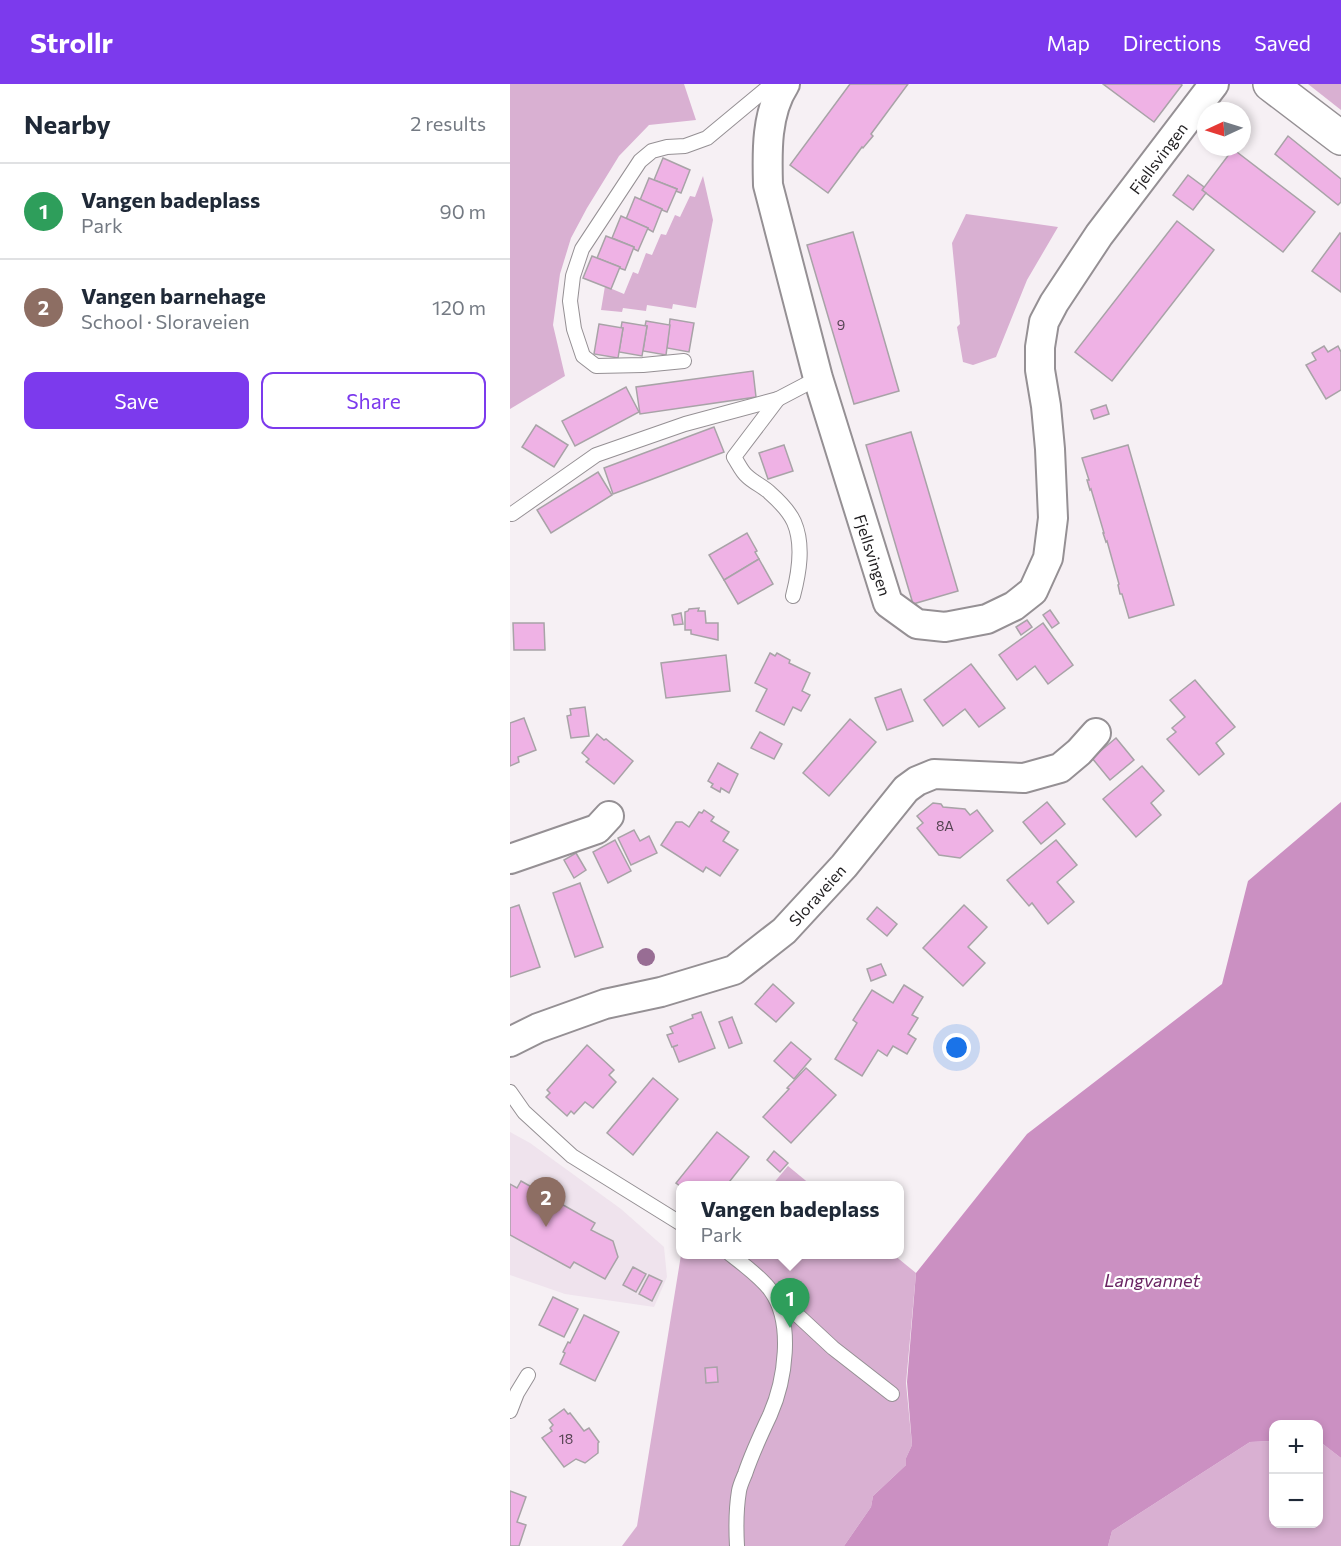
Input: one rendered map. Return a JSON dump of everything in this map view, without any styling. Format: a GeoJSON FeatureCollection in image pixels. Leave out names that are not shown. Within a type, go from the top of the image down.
{"type":"FeatureCollection","features":[{"type":"Feature","properties":{"kind":"main road"},"geometry":{"type":"LineString","coordinates":[[1270,84],[1341,138]]}},
{"type":"Feature","properties":{"kind":"street","name":"Fjellsvingen"},"geometry":{"type":"LineString","coordinates":[[784,84],[773,113],[769,134],[768,185],[818,378],[888,603],[917,624],[945,627],[987,619],[1014,606],[1033,591],[1048,558],[1053,518],[1050,449],[1040,370],[1040,347],[1044,322],[1099,235],[1214,84]]}},
{"type":"Feature","properties":{"kind":"street","name":"Sloraveien"},"geometry":{"type":"LineString","coordinates":[[510,1042],[538,1028],[604,1004],[661,992],[734,970],[784,931],[844,866],[906,789],[916,781],[934,774],[1024,778],[1060,768],[1096,733]]}},
{"type":"Feature","properties":{"kind":"street"},"geometry":{"type":"LineString","coordinates":[[510,859],[597,829],[609,816]]}},
{"type":"Feature","properties":{"kind":"lane"},"geometry":{"type":"LineString","coordinates":[[684,361],[596,366],[584,356],[574,329],[570,301],[573,276],[582,249],[640,161],[652,151],[686,146],[706,138],[772,84]]}},
{"type":"Feature","properties":{"kind":"lane"},"geometry":{"type":"LineString","coordinates":[[512,514],[596,455],[685,424],[778,399],[818,378]]}},
{"type":"Feature","properties":{"kind":"lane"},"geometry":{"type":"LineString","coordinates":[[778,399],[734,457],[745,475],[770,492],[794,521],[799,555],[798,579],[793,596]]}},
{"type":"Feature","properties":{"kind":"lane"},"geometry":{"type":"LineString","coordinates":[[510,1092],[524,1113],[572,1156],[676,1220]]}},
{"type":"Feature","properties":{"kind":"lane"},"geometry":{"type":"LineString","coordinates":[[737,1259],[833,1348],[892,1394]]}},
{"type":"Feature","properties":{"kind":"lane"},"geometry":{"type":"LineString","coordinates":[[737,1546],[736,1520],[739,1490],[772,1411],[781,1379],[786,1341],[783,1315],[771,1291]]}},
{"type":"Feature","properties":{"kind":"lane"},"geometry":{"type":"LineString","coordinates":[[510,1411],[528,1375]]}},
{"type":"Feature","properties":{"kind":"shaded area"},"geometry":{"type":"Polygon","coordinates":[[[510,84],[684,84],[696,120],[649,125],[619,156],[571,238],[560,274],[553,325],[565,376],[510,409],[510,84]]]}},
{"type":"Feature","properties":{"kind":"shaded area"},"geometry":{"type":"Polygon","coordinates":[[[1308,84],[1341,84],[1341,110],[1308,84]]]}},
{"type":"Feature","properties":{"kind":"shaded area"},"geometry":{"type":"Polygon","coordinates":[[[703,176],[713,220],[696,308],[673,304],[672,309],[647,305],[646,311],[623,308],[622,312],[601,310],[605,286],[624,294],[633,272],[638,274],[646,253],[652,255],[661,234],[666,235],[675,215],[680,217],[690,196],[695,197],[703,176]]]}},
{"type":"Feature","properties":{"kind":"shaded area"},"geometry":{"type":"Polygon","coordinates":[[[966,214],[1058,227],[1027,280],[996,357],[973,365],[963,362],[957,327],[960,324],[952,243],[966,214]]]}},
{"type":"Feature","properties":{"kind":"shaded area"},"geometry":{"type":"Polygon","coordinates":[[[510,1132],[530,1143],[621,1209],[664,1247],[667,1277],[654,1307],[565,1294],[510,1275],[510,1132]]]}},
{"type":"Feature","properties":{"kind":"shaded area"},"geometry":{"type":"Polygon","coordinates":[[[788,1166],[806,1181],[775,1181],[788,1166]]]}},
{"type":"Feature","properties":{"kind":"shaded area"},"geometry":{"type":"Polygon","coordinates":[[[680,1259],[899,1259],[916,1273],[906,1383],[912,1445],[906,1458],[906,1465],[873,1496],[871,1507],[844,1546],[622,1546],[637,1526],[680,1259]]]}},
{"type":"Feature","properties":{"kind":"shaded area"},"geometry":{"type":"Polygon","coordinates":[[[1269,1441],[1269,1528],[1323,1528],[1323,1444],[1341,1458],[1341,1546],[1108,1546],[1112,1531],[1250,1442],[1269,1441]]]}},
{"type":"Feature","properties":{"kind":"water","name":"Langvannet"},"geometry":{"type":"Polygon","coordinates":[[[1341,802],[1341,1458],[1323,1444],[1323,1420],[1269,1420],[1269,1441],[1250,1442],[1112,1531],[1108,1546],[844,1546],[871,1507],[873,1496],[906,1465],[906,1458],[912,1445],[907,1382],[916,1273],[1027,1134],[1222,984],[1248,881],[1341,802]]]}},
{"type":"Feature","properties":{"kind":"building"},"geometry":{"type":"Polygon","coordinates":[[[850,84],[908,84],[871,134],[873,136],[862,147],[828,193],[790,165],[850,84]]]}},
{"type":"Feature","properties":{"kind":"building"},"geometry":{"type":"Polygon","coordinates":[[[1103,84],[1181,84],[1182,85],[1154,122],[1103,84]]]}},
{"type":"Feature","properties":{"kind":"building"},"geometry":{"type":"Polygon","coordinates":[[[1288,136],[1341,179],[1341,202],[1338,205],[1275,154],[1288,136]]]}},
{"type":"Feature","properties":{"kind":"building"},"geometry":{"type":"Polygon","coordinates":[[[1228,156],[1242,156],[1315,212],[1283,252],[1202,190],[1228,156]]]}},
{"type":"Feature","properties":{"kind":"building"},"geometry":{"type":"Polygon","coordinates":[[[663,158],[690,170],[681,193],[676,191],[677,189],[654,180],[663,158]]]}},
{"type":"Feature","properties":{"kind":"building"},"geometry":{"type":"Polygon","coordinates":[[[1188,175],[1204,187],[1202,190],[1206,193],[1193,210],[1173,195],[1188,175]]]}},
{"type":"Feature","properties":{"kind":"building"},"geometry":{"type":"Polygon","coordinates":[[[649,178],[677,189],[667,212],[640,200],[649,178]]]}},
{"type":"Feature","properties":{"kind":"building"},"geometry":{"type":"Polygon","coordinates":[[[635,197],[662,209],[653,232],[626,219],[635,197]]]}},
{"type":"Feature","properties":{"kind":"building"},"geometry":{"type":"Polygon","coordinates":[[[621,216],[648,228],[638,251],[612,238],[621,216]]]}},
{"type":"Feature","properties":{"kind":"building"},"geometry":{"type":"Polygon","coordinates":[[[1177,221],[1214,250],[1112,381],[1075,352],[1177,221]]]}},
{"type":"Feature","properties":{"kind":"building"},"geometry":{"type":"Polygon","coordinates":[[[853,232],[899,391],[854,404],[807,245],[853,232]]]}},
{"type":"Feature","properties":{"kind":"building"},"geometry":{"type":"Polygon","coordinates":[[[1341,234],[1341,292],[1312,271],[1341,234]]]}},
{"type":"Feature","properties":{"kind":"building"},"geometry":{"type":"Polygon","coordinates":[[[606,236],[634,247],[625,270],[597,258],[606,236]]]}},
{"type":"Feature","properties":{"kind":"building"},"geometry":{"type":"Polygon","coordinates":[[[592,256],[620,267],[611,289],[583,278],[592,256]]]}},
{"type":"Feature","properties":{"kind":"building"},"geometry":{"type":"Polygon","coordinates":[[[670,319],[694,323],[689,352],[667,348],[670,319]]]}},
{"type":"Feature","properties":{"kind":"building"},"geometry":{"type":"Polygon","coordinates":[[[646,321],[670,325],[666,355],[643,351],[646,321]]]}},
{"type":"Feature","properties":{"kind":"building"},"geometry":{"type":"Polygon","coordinates":[[[622,322],[647,326],[642,356],[619,352],[622,322]]]}},
{"type":"Feature","properties":{"kind":"building"},"geometry":{"type":"Polygon","coordinates":[[[599,324],[623,328],[618,358],[594,354],[599,324]]]}},
{"type":"Feature","properties":{"kind":"building"},"geometry":{"type":"Polygon","coordinates":[[[1324,346],[1328,352],[1338,346],[1341,352],[1341,390],[1326,399],[1306,365],[1316,360],[1312,353],[1324,346]]]}},
{"type":"Feature","properties":{"kind":"building"},"geometry":{"type":"Polygon","coordinates":[[[753,371],[756,397],[640,414],[636,387],[753,371]]]}},
{"type":"Feature","properties":{"kind":"building"},"geometry":{"type":"Polygon","coordinates":[[[626,387],[639,412],[575,446],[562,421],[626,387]]]}},
{"type":"Feature","properties":{"kind":"building"},"geometry":{"type":"Polygon","coordinates":[[[1106,405],[1109,414],[1094,419],[1091,410],[1106,405]]]}},
{"type":"Feature","properties":{"kind":"building"},"geometry":{"type":"Polygon","coordinates":[[[536,425],[568,445],[554,467],[522,447],[536,425]]]}},
{"type":"Feature","properties":{"kind":"building"},"geometry":{"type":"Polygon","coordinates":[[[714,427],[724,452],[613,494],[604,468],[714,427]]]}},
{"type":"Feature","properties":{"kind":"building"},"geometry":{"type":"Polygon","coordinates":[[[911,432],[958,591],[913,604],[866,445],[911,432]]]}},
{"type":"Feature","properties":{"kind":"building"},"geometry":{"type":"Polygon","coordinates":[[[784,445],[793,471],[768,479],[759,453],[784,445]]]}},
{"type":"Feature","properties":{"kind":"building"},"geometry":{"type":"Polygon","coordinates":[[[1128,445],[1174,605],[1129,618],[1122,594],[1120,594],[1082,458],[1128,445]]]}},
{"type":"Feature","properties":{"kind":"building"},"geometry":{"type":"Polygon","coordinates":[[[598,472],[612,495],[551,533],[537,510],[598,472]]]}},
{"type":"Feature","properties":{"kind":"building"},"geometry":{"type":"Polygon","coordinates":[[[747,533],[759,559],[724,580],[709,555],[747,533]]]}},
{"type":"Feature","properties":{"kind":"building"},"geometry":{"type":"Polygon","coordinates":[[[759,559],[773,584],[738,604],[724,580],[759,559]]]}},
{"type":"Feature","properties":{"kind":"building"},"geometry":{"type":"Polygon","coordinates":[[[699,608],[698,611],[705,611],[706,623],[718,623],[718,640],[691,634],[691,630],[685,630],[685,612],[699,608]]]}},
{"type":"Feature","properties":{"kind":"building"},"geometry":{"type":"Polygon","coordinates":[[[1050,610],[1059,623],[1052,628],[1043,615],[1050,610]]]}},
{"type":"Feature","properties":{"kind":"building"},"geometry":{"type":"Polygon","coordinates":[[[681,613],[683,624],[674,625],[672,615],[681,613]]]}},
{"type":"Feature","properties":{"kind":"building"},"geometry":{"type":"Polygon","coordinates":[[[1027,620],[1032,627],[1021,635],[1016,627],[1027,620]]]}},
{"type":"Feature","properties":{"kind":"building"},"geometry":{"type":"Polygon","coordinates":[[[513,623],[544,623],[545,650],[514,650],[513,623]]]}},
{"type":"Feature","properties":{"kind":"building"},"geometry":{"type":"Polygon","coordinates":[[[1043,623],[1073,665],[1048,684],[1035,666],[1017,680],[999,655],[1043,623]]]}},
{"type":"Feature","properties":{"kind":"building"},"geometry":{"type":"Polygon","coordinates":[[[770,653],[775,656],[777,653],[790,660],[789,663],[810,673],[802,691],[810,695],[801,711],[793,707],[784,725],[756,711],[767,689],[755,683],[770,653]]]}},
{"type":"Feature","properties":{"kind":"building"},"geometry":{"type":"Polygon","coordinates":[[[726,655],[730,691],[666,698],[661,663],[726,655]]]}},
{"type":"Feature","properties":{"kind":"building"},"geometry":{"type":"Polygon","coordinates":[[[971,664],[1005,708],[979,727],[965,709],[943,726],[924,700],[971,664]]]}},
{"type":"Feature","properties":{"kind":"building"},"geometry":{"type":"Polygon","coordinates":[[[1195,680],[1235,727],[1216,743],[1224,754],[1199,775],[1167,739],[1176,732],[1172,728],[1185,717],[1170,700],[1195,680]]]}},
{"type":"Feature","properties":{"kind":"building"},"geometry":{"type":"Polygon","coordinates":[[[901,689],[913,721],[887,730],[875,698],[901,689]]]}},
{"type":"Feature","properties":{"kind":"building"},"geometry":{"type":"Polygon","coordinates":[[[585,707],[589,736],[571,738],[567,716],[571,715],[570,709],[585,707]]]}},
{"type":"Feature","properties":{"kind":"building"},"geometry":{"type":"Polygon","coordinates":[[[524,718],[536,750],[518,757],[519,762],[510,766],[510,723],[524,718]]]}},
{"type":"Feature","properties":{"kind":"building"},"geometry":{"type":"Polygon","coordinates":[[[850,719],[876,742],[829,796],[803,773],[850,719]]]}},
{"type":"Feature","properties":{"kind":"building"},"geometry":{"type":"Polygon","coordinates":[[[760,732],[782,744],[774,759],[751,748],[760,732]]]}},
{"type":"Feature","properties":{"kind":"building"},"geometry":{"type":"Polygon","coordinates":[[[597,734],[633,761],[614,784],[586,762],[589,759],[582,753],[597,734]]]}},
{"type":"Feature","properties":{"kind":"building"},"geometry":{"type":"Polygon","coordinates":[[[1116,738],[1134,760],[1110,780],[1092,758],[1116,738]]]}},
{"type":"Feature","properties":{"kind":"building"},"geometry":{"type":"Polygon","coordinates":[[[718,763],[738,774],[729,793],[721,788],[720,792],[711,787],[713,784],[708,781],[718,763]]]}},
{"type":"Feature","properties":{"kind":"building"},"geometry":{"type":"Polygon","coordinates":[[[1142,766],[1164,791],[1151,803],[1161,815],[1136,837],[1103,799],[1142,766]]]}},
{"type":"Feature","properties":{"kind":"building"},"geometry":{"type":"Polygon","coordinates":[[[1047,802],[1065,824],[1041,844],[1023,822],[1047,802]]]}},
{"type":"Feature","properties":{"kind":"building"},"geometry":{"type":"Polygon","coordinates":[[[933,803],[941,804],[943,807],[965,809],[970,815],[977,810],[993,831],[960,858],[939,855],[917,828],[923,823],[917,816],[933,803]]]}},
{"type":"Feature","properties":{"kind":"building"},"geometry":{"type":"Polygon","coordinates":[[[704,810],[714,817],[711,821],[729,832],[723,841],[738,850],[720,876],[706,867],[703,872],[661,845],[676,822],[682,822],[689,827],[699,812],[702,813],[704,810]]]}},
{"type":"Feature","properties":{"kind":"building"},"geometry":{"type":"Polygon","coordinates":[[[634,830],[640,841],[649,836],[657,853],[631,865],[618,838],[634,830]]]}},
{"type":"Feature","properties":{"kind":"building"},"geometry":{"type":"Polygon","coordinates":[[[615,840],[631,871],[608,883],[593,852],[615,840]]]}},
{"type":"Feature","properties":{"kind":"building"},"geometry":{"type":"Polygon","coordinates":[[[1056,840],[1077,865],[1057,882],[1074,902],[1048,924],[1032,903],[1029,906],[1007,880],[1056,840]]]}},
{"type":"Feature","properties":{"kind":"building"},"geometry":{"type":"Polygon","coordinates":[[[576,853],[586,870],[574,878],[564,860],[576,853]]]}},
{"type":"Feature","properties":{"kind":"building"},"geometry":{"type":"Polygon","coordinates":[[[580,883],[603,947],[575,957],[553,893],[580,883]]]}},
{"type":"Feature","properties":{"kind":"building"},"geometry":{"type":"Polygon","coordinates":[[[519,905],[540,967],[510,977],[510,908],[519,905]]]}},
{"type":"Feature","properties":{"kind":"building"},"geometry":{"type":"Polygon","coordinates":[[[964,905],[987,927],[968,947],[985,963],[963,986],[923,948],[964,905]]]}},
{"type":"Feature","properties":{"kind":"building"},"geometry":{"type":"Polygon","coordinates":[[[877,907],[897,924],[887,936],[867,919],[877,907]]]}},
{"type":"Feature","properties":{"kind":"building"},"geometry":{"type":"Polygon","coordinates":[[[881,964],[886,975],[871,981],[867,969],[881,964]]]}},
{"type":"Feature","properties":{"kind":"building"},"geometry":{"type":"Polygon","coordinates":[[[773,984],[794,1003],[776,1022],[755,1004],[773,984]]]}},
{"type":"Feature","properties":{"kind":"building"},"geometry":{"type":"Polygon","coordinates":[[[904,985],[923,997],[912,1015],[918,1018],[908,1034],[916,1039],[907,1054],[893,1046],[887,1056],[878,1050],[862,1076],[835,1059],[857,1023],[853,1020],[872,990],[893,1003],[904,985]]]}},
{"type":"Feature","properties":{"kind":"building"},"geometry":{"type":"Polygon","coordinates":[[[701,1012],[715,1048],[679,1062],[673,1047],[678,1045],[672,1047],[667,1035],[673,1033],[670,1027],[693,1018],[692,1015],[701,1012]]]}},
{"type":"Feature","properties":{"kind":"building"},"geometry":{"type":"Polygon","coordinates":[[[732,1017],[742,1043],[729,1048],[719,1022],[732,1017]]]}},
{"type":"Feature","properties":{"kind":"building"},"geometry":{"type":"Polygon","coordinates":[[[791,1042],[811,1059],[794,1079],[774,1061],[791,1042]]]}},
{"type":"Feature","properties":{"kind":"building"},"geometry":{"type":"Polygon","coordinates":[[[587,1045],[614,1070],[609,1075],[616,1082],[593,1108],[585,1102],[574,1114],[571,1111],[567,1116],[546,1097],[550,1093],[547,1090],[587,1045]]]}},
{"type":"Feature","properties":{"kind":"building"},"geometry":{"type":"Polygon","coordinates":[[[806,1068],[836,1095],[791,1143],[763,1117],[806,1068]]]}},
{"type":"Feature","properties":{"kind":"building"},"geometry":{"type":"Polygon","coordinates":[[[653,1078],[678,1099],[633,1155],[607,1133],[653,1078]]]}},
{"type":"Feature","properties":{"kind":"building"},"geometry":{"type":"Polygon","coordinates":[[[717,1132],[749,1157],[730,1181],[678,1181],[717,1132]]]}},
{"type":"Feature","properties":{"kind":"building"},"geometry":{"type":"Polygon","coordinates":[[[774,1151],[788,1163],[780,1172],[767,1160],[774,1151]]]}},
{"type":"Feature","properties":{"kind":"building"},"geometry":{"type":"Polygon","coordinates":[[[521,1181],[595,1223],[591,1230],[613,1241],[618,1257],[605,1279],[574,1262],[570,1268],[510,1235],[510,1184],[517,1188],[521,1181]]]}},
{"type":"Feature","properties":{"kind":"building"},"geometry":{"type":"Polygon","coordinates":[[[633,1267],[646,1274],[636,1292],[623,1285],[633,1267]]]}},
{"type":"Feature","properties":{"kind":"building"},"geometry":{"type":"Polygon","coordinates":[[[649,1275],[662,1281],[652,1301],[639,1294],[649,1275]]]}},
{"type":"Feature","properties":{"kind":"building"},"geometry":{"type":"Polygon","coordinates":[[[553,1297],[578,1309],[564,1337],[539,1325],[553,1297]]]}},
{"type":"Feature","properties":{"kind":"building"},"geometry":{"type":"Polygon","coordinates":[[[584,1315],[619,1332],[595,1381],[560,1364],[565,1353],[563,1352],[584,1315]]]}},
{"type":"Feature","properties":{"kind":"building"},"geometry":{"type":"Polygon","coordinates":[[[717,1367],[718,1382],[706,1383],[705,1368],[717,1367]]]}},
{"type":"Feature","properties":{"kind":"building"},"geometry":{"type":"Polygon","coordinates":[[[564,1409],[584,1431],[589,1428],[599,1442],[598,1453],[585,1463],[576,1459],[564,1467],[542,1438],[552,1431],[550,1428],[553,1425],[549,1420],[564,1409]]]}},
{"type":"Feature","properties":{"kind":"building"},"geometry":{"type":"Polygon","coordinates":[[[510,1491],[526,1497],[517,1522],[526,1525],[519,1546],[510,1546],[510,1491]]]}},
{"type":"Feature","properties":{"kind":"place","name":"Vangen barnehage"},"geometry":{"type":"Point","coordinates":[546,1227]}},
{"type":"Feature","properties":{"kind":"place","name":"Vangen badeplass"},"geometry":{"type":"Point","coordinates":[790,1328]}}]}
